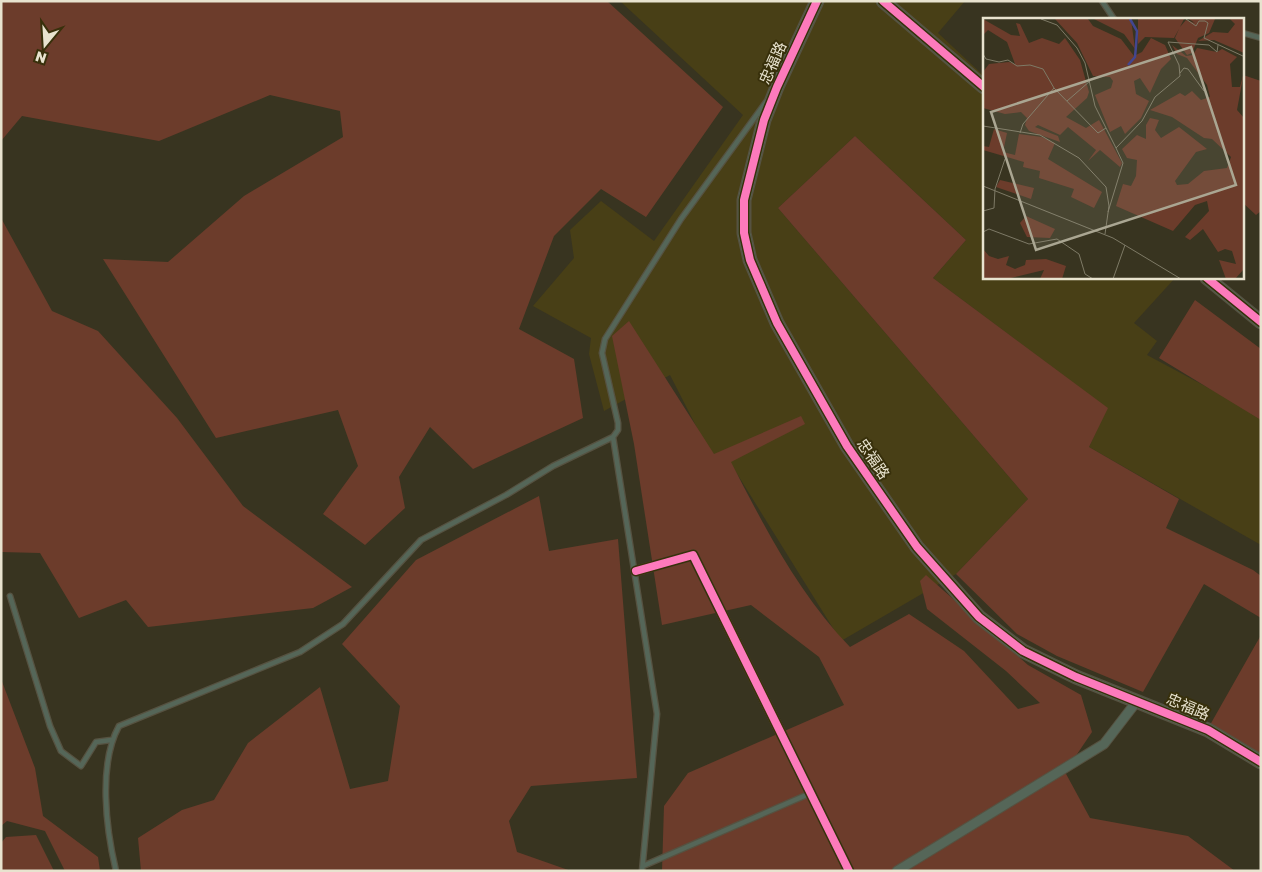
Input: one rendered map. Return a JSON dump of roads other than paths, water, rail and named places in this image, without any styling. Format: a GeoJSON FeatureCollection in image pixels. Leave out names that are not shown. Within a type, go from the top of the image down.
{"type":"FeatureCollection","features":[{"type":"Feature","properties":{"kind":"street","name":"忠福路"},"geometry":{"type":"LineString","coordinates":[[817,1],[777,87],[764,120],[744,200],[744,234],[750,260],[777,323],[847,446],[917,547],[980,618],[1023,651],[1076,677],[1208,730],[1261,762]]}},
{"type":"Feature","properties":{"kind":"street"},"geometry":{"type":"LineString","coordinates":[[883,1],[983,86]]}},
{"type":"Feature","properties":{"kind":"street"},"geometry":{"type":"LineString","coordinates":[[1208,279],[1261,322]]}},
{"type":"Feature","properties":{"kind":"street"},"geometry":{"type":"LineString","coordinates":[[636,570],[693,555],[849,871]]}},
{"type":"Feature","properties":{"kind":"street"},"geometry":{"type":"LineString","coordinates":[[897,871],[1104,744],[1137,701]]}},
{"type":"Feature","properties":{"kind":"lane"},"geometry":{"type":"LineString","coordinates":[[1102,1],[1113,18]]}},
{"type":"Feature","properties":{"kind":"lane"},"geometry":{"type":"LineString","coordinates":[[1244,33],[1261,38]]}},
{"type":"Feature","properties":{"kind":"lane"},"geometry":{"type":"LineString","coordinates":[[116,871],[105,789],[111,740],[119,726],[300,652],[343,624],[421,540],[506,495],[552,466],[614,437],[618,430],[618,423],[602,353],[605,339],[681,219],[777,87]]}},
{"type":"Feature","properties":{"kind":"lane"},"geometry":{"type":"LineString","coordinates":[[614,437],[657,714],[642,868],[811,793]]}},
{"type":"Feature","properties":{"kind":"lane"},"geometry":{"type":"LineString","coordinates":[[10,596],[50,726],[61,751],[81,766],[96,742],[111,740]]}}]}
